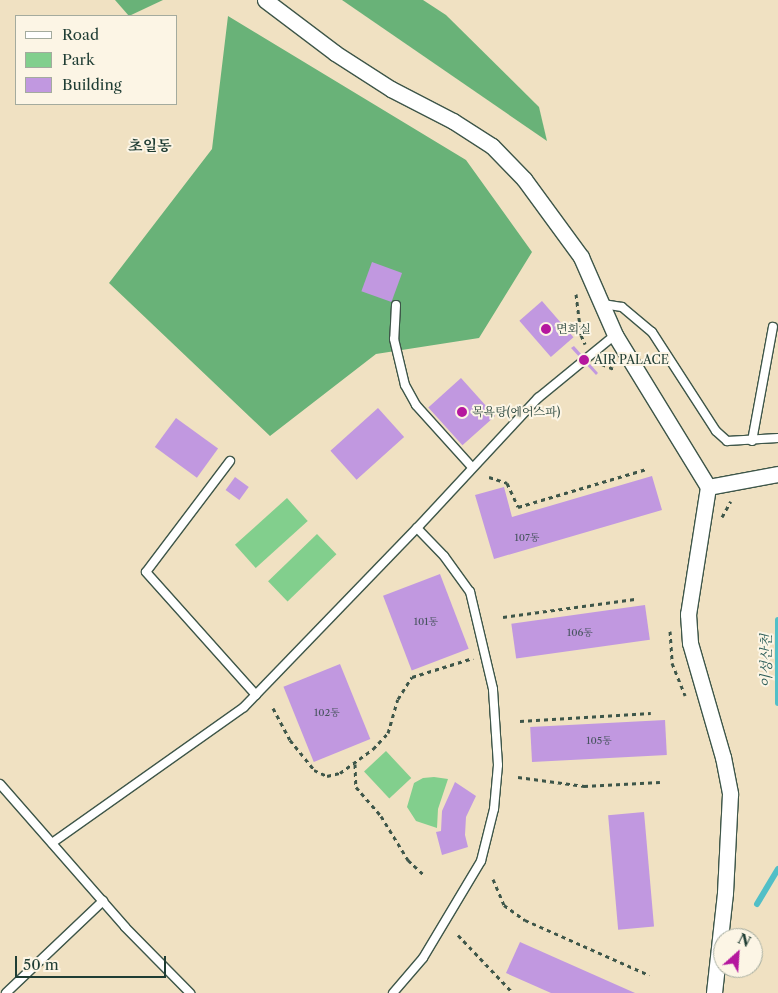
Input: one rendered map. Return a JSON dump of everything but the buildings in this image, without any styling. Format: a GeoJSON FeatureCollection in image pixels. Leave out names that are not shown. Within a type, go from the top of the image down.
{"type":"FeatureCollection","features":[{"type":"Feature","properties":{"kind":"street"},"geometry":{"type":"LineString","coordinates":[[265,0],[335,53],[391,89],[453,121],[492,146],[524,179],[581,257],[615,335],[708,487],[688,614],[690,643],[723,757],[730,794],[725,892],[714,993]]}},
{"type":"Feature","properties":{"kind":"street"},"geometry":{"type":"LineString","coordinates":[[708,487],[778,474]]}},
{"type":"Feature","properties":{"kind":"lane"},"geometry":{"type":"LineString","coordinates":[[603,304],[622,307],[652,332],[716,431],[727,441],[778,438]]}},
{"type":"Feature","properties":{"kind":"lane"},"geometry":{"type":"LineString","coordinates":[[396,305],[394,339],[405,385],[416,405],[471,466]]}},
{"type":"Feature","properties":{"kind":"lane"},"geometry":{"type":"LineString","coordinates":[[752,441],[773,327]]}},
{"type":"Feature","properties":{"kind":"lane"},"geometry":{"type":"LineString","coordinates":[[52,843],[244,707],[417,528],[471,466],[538,398],[615,335]]}},
{"type":"Feature","properties":{"kind":"lane"},"geometry":{"type":"LineString","coordinates":[[230,461],[146,572],[256,695]]}},
{"type":"Feature","properties":{"kind":"lane"},"geometry":{"type":"LineString","coordinates":[[393,993],[423,958],[481,861],[494,809],[498,765],[493,689],[470,592],[444,556],[417,528]]}},
{"type":"Feature","properties":{"kind":"lane"},"geometry":{"type":"LineString","coordinates":[[0,784],[103,901],[190,993]]}},
{"type":"Feature","properties":{"kind":"lane"},"geometry":{"type":"LineString","coordinates":[[6,993],[103,901]]}},
{"type":"Feature","properties":{"kind":"path"},"geometry":{"type":"LineString","coordinates":[[573,286],[582,339],[602,364]]}},
{"type":"Feature","properties":{"kind":"path"},"geometry":{"type":"LineString","coordinates":[[489,477],[507,483],[518,508],[646,468]]}},
{"type":"Feature","properties":{"kind":"path"},"geometry":{"type":"LineString","coordinates":[[504,617],[635,599]]}},
{"type":"Feature","properties":{"kind":"path"},"geometry":{"type":"LineString","coordinates":[[274,708],[290,740],[314,770],[327,776],[340,773],[355,764],[388,733],[398,699],[412,677],[476,656]]}},
{"type":"Feature","properties":{"kind":"path"},"geometry":{"type":"LineString","coordinates":[[520,721],[651,713]]}},
{"type":"Feature","properties":{"kind":"path"},"geometry":{"type":"LineString","coordinates":[[355,764],[356,787],[381,816],[408,860],[423,874]]}},
{"type":"Feature","properties":{"kind":"path"},"geometry":{"type":"LineString","coordinates":[[518,777],[584,786],[660,782]]}},
{"type":"Feature","properties":{"kind":"path"},"geometry":{"type":"LineString","coordinates":[[493,879],[504,905],[525,920],[649,975]]}},
{"type":"Feature","properties":{"kind":"path"},"geometry":{"type":"LineString","coordinates":[[458,934],[512,993]]}},
{"type":"Feature","properties":{"kind":"green space"},"geometry":{"type":"Polygon","coordinates":[[[115,0],[163,0],[131,15],[128,15],[115,0]]]}},
{"type":"Feature","properties":{"kind":"green space"},"geometry":{"type":"Polygon","coordinates":[[[342,0],[423,0],[446,15],[539,107],[547,141],[342,0]]]}},
{"type":"Feature","properties":{"kind":"green space"},"geometry":{"type":"Polygon","coordinates":[[[228,16],[466,160],[532,252],[479,338],[376,354],[270,436],[109,283],[212,149],[228,16]]]}},
{"type":"Feature","properties":{"kind":"green space"},"geometry":{"type":"Polygon","coordinates":[[[287,498],[308,521],[256,568],[235,545],[287,498]]]}},
{"type":"Feature","properties":{"kind":"green space"},"geometry":{"type":"Polygon","coordinates":[[[317,534],[336,554],[288,601],[268,581],[317,534]]]}},
{"type":"Feature","properties":{"kind":"green space"},"geometry":{"type":"Polygon","coordinates":[[[386,751],[411,778],[389,799],[364,771],[386,751]]]}},
{"type":"Feature","properties":{"kind":"green space"},"geometry":{"type":"Polygon","coordinates":[[[423,778],[448,779],[438,809],[437,828],[416,821],[407,807],[414,783],[423,778]]]}},
{"type":"Feature","properties":{"kind":"waterway","name":"이성산천"},"geometry":{"type":"LineString","coordinates":[[778,620],[778,703]]}},
{"type":"Feature","properties":{"kind":"waterway","name":"이성산천"},"geometry":{"type":"LineString","coordinates":[[757,904],[778,869]]}},
{"type":"Feature","properties":{"kind":"place","name":"면회실"},"geometry":{"type":"Point","coordinates":[546,329]}},
{"type":"Feature","properties":{"kind":"place","name":"AIR PALACE"},"geometry":{"type":"Point","coordinates":[584,360]}},
{"type":"Feature","properties":{"kind":"place","name":"목욕탕(에어스파)"},"geometry":{"type":"Point","coordinates":[462,412]}},
{"type":"Feature","properties":{"kind":"district","name":"초일동"},"geometry":{"type":"Point","coordinates":[150,146]}}]}
